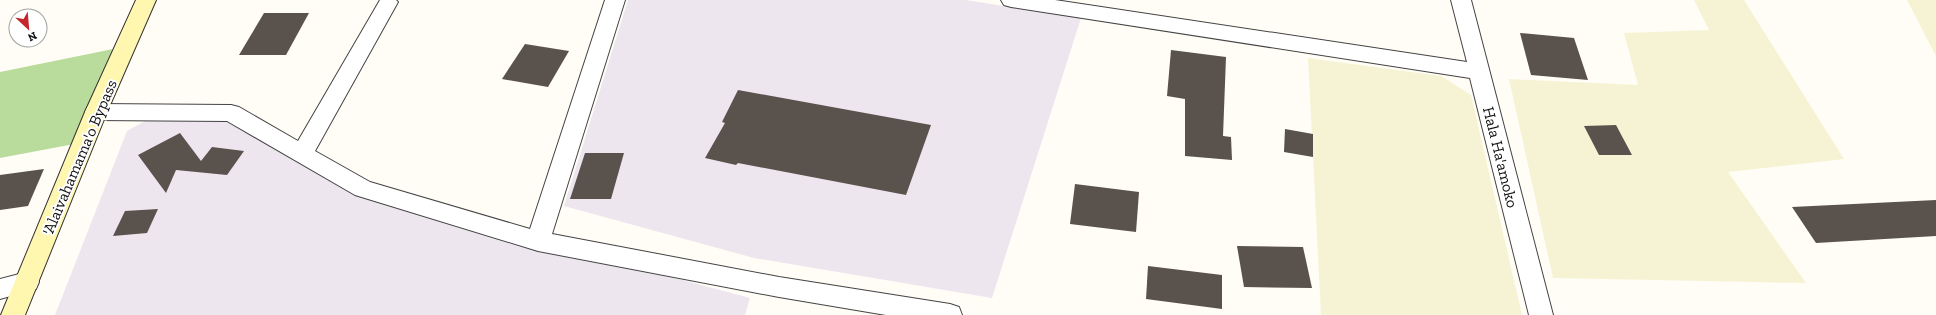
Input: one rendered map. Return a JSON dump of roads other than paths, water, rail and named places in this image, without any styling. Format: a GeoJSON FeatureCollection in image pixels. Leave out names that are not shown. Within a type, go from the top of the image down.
{"type":"FeatureCollection","features":[{"type":"Feature","properties":{"kind":"main road","name":"'Alaivahamama'o Bypass"},"geometry":{"type":"LineString","coordinates":[[13,315],[96,112],[146,0]]}},
{"type":"Feature","properties":{"kind":"street"},"geometry":{"type":"LineString","coordinates":[[538,241],[615,0]]}},
{"type":"Feature","properties":{"kind":"street"},"geometry":{"type":"LineString","coordinates":[[1011,0],[1480,72]]}},
{"type":"Feature","properties":{"kind":"street","name":"Hala Ha'amoko"},"geometry":{"type":"LineString","coordinates":[[1461,0],[1541,315]]}},
{"type":"Feature","properties":{"kind":"street"},"geometry":{"type":"LineString","coordinates":[[303,153],[388,2]]}},
{"type":"Feature","properties":{"kind":"street"},"geometry":{"type":"LineString","coordinates":[[96,112],[231,113],[303,153],[363,189],[538,241],[779,287],[950,315]]}},
{"type":"Feature","properties":{"kind":"street"},"geometry":{"type":"LineString","coordinates":[[0,289],[27,282]]}}]}
